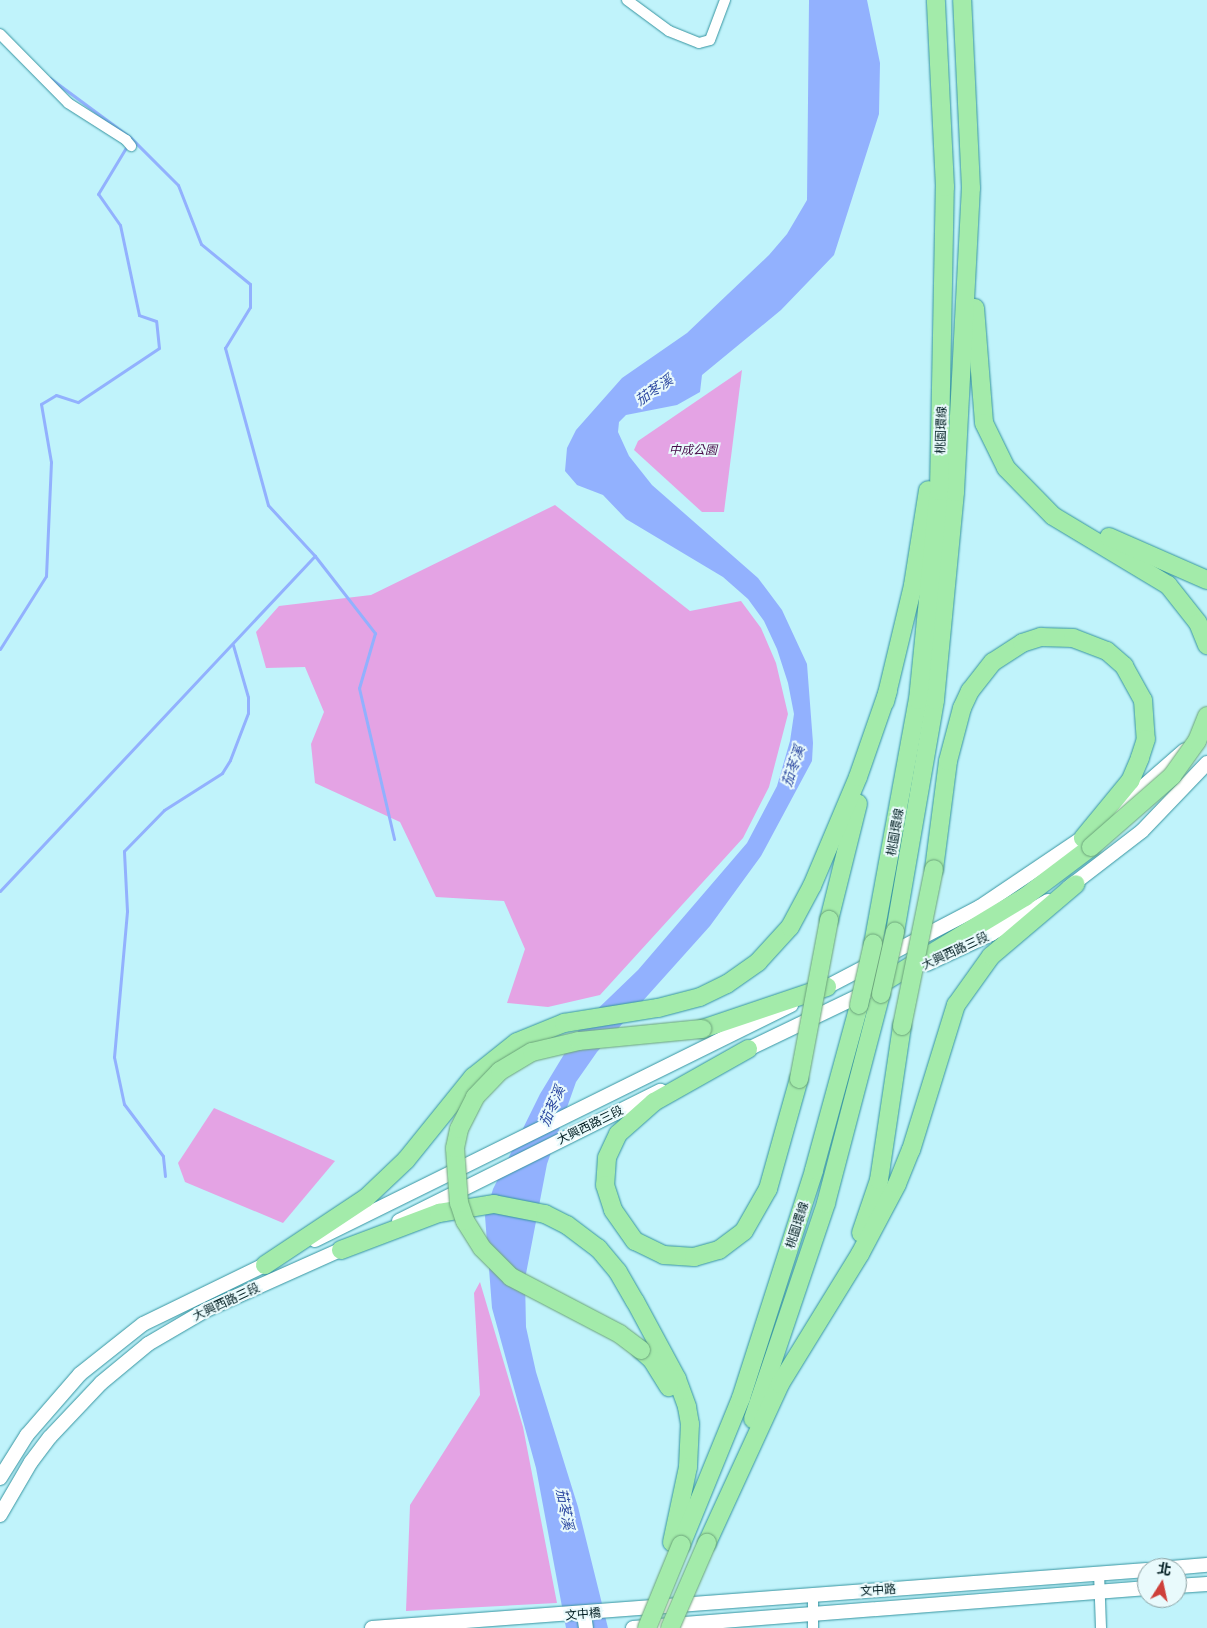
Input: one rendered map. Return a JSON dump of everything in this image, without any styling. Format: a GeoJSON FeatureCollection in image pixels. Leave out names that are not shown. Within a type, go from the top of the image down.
{"type":"FeatureCollection","features":[{"type":"Feature","properties":{"kind":"highway","name":"桃園環線"},"geometry":{"type":"LineString","coordinates":[[670,1628],[707,1544],[769,1374],[826,1203],[870,996],[873,944],[919,690],[937,521],[943,374],[945,187],[936,0]]}},
{"type":"Feature","properties":{"kind":"highway"},"geometry":{"type":"LineString","coordinates":[[962,0],[971,188],[970,288],[984,423],[993,446],[1022,488],[1053,516],[1159,578],[1188,608],[1207,646]]}},
{"type":"Feature","properties":{"kind":"highway","name":"桃園環線"},"geometry":{"type":"LineString","coordinates":[[676,1543],[741,1398],[870,996],[895,932],[935,700],[955,492],[970,288]]}},
{"type":"Feature","properties":{"kind":"highway"},"geometry":{"type":"LineString","coordinates":[[748,1049],[654,1102],[625,1124],[614,1140],[605,1172],[608,1199],[622,1226],[635,1241],[664,1255],[694,1257],[719,1250],[744,1232],[768,1189],[799,1079],[829,920],[888,691],[922,540],[943,374]]}},
{"type":"Feature","properties":{"kind":"highway"},"geometry":{"type":"LineString","coordinates":[[1022,488],[1077,523],[1207,580]]}},
{"type":"Feature","properties":{"kind":"highway"},"geometry":{"type":"LineString","coordinates":[[822,1312],[864,1225],[879,1180],[902,1026],[934,869],[948,761],[962,708],[970,691],[993,662],[1022,643],[1041,637],[1073,638],[1107,651],[1124,666],[1144,700],[1146,739],[1140,758],[1130,781],[1087,843]]}},
{"type":"Feature","properties":{"kind":"highway"},"geometry":{"type":"LineString","coordinates":[[265,1265],[366,1198],[406,1160],[473,1077],[517,1042],[564,1023],[674,1004],[727,984],[774,947],[801,908],[858,777],[888,691]]}},
{"type":"Feature","properties":{"kind":"highway"},"geometry":{"type":"LineString","coordinates":[[870,996],[1025,897],[1087,843],[1172,776],[1197,741],[1207,716]]}},
{"type":"Feature","properties":{"kind":"highway"},"geometry":{"type":"LineString","coordinates":[[707,1544],[780,1384],[822,1312],[860,1254],[896,1184],[911,1150],[947,1028],[966,987],[992,956],[1076,884]]}},
{"type":"Feature","properties":{"kind":"highway"},"geometry":{"type":"LineString","coordinates":[[688,1467],[685,1434],[674,1398],[660,1371],[641,1350],[620,1334],[511,1276],[482,1248],[465,1221],[459,1203],[455,1148],[459,1129],[475,1097],[500,1071],[532,1052],[578,1041],[702,1029],[827,988]]}},
{"type":"Feature","properties":{"kind":"highway"},"geometry":{"type":"LineString","coordinates":[[341,1250],[439,1214],[494,1204],[531,1209],[558,1220],[582,1235],[610,1261],[677,1379],[690,1424],[688,1467],[676,1543],[649,1622]]}},
{"type":"Feature","properties":{"kind":"street"},"geometry":{"type":"LineString","coordinates":[[627,0],[669,31],[699,43],[710,40],[725,0]]}},
{"type":"Feature","properties":{"kind":"street"},"geometry":{"type":"LineString","coordinates":[[3,39],[68,103],[129,143]]}},
{"type":"Feature","properties":{"kind":"street","name":"大興西路三段"},"geometry":{"type":"LineString","coordinates":[[0,1478],[27,1434],[80,1374],[143,1324],[827,988],[980,907],[1087,843],[1207,731]]}},
{"type":"Feature","properties":{"kind":"street","name":"大興西路三段"},"geometry":{"type":"LineString","coordinates":[[0,1515],[26,1470],[50,1437],[101,1384],[148,1344],[206,1310],[341,1250],[580,1130],[748,1049],[870,996],[991,934],[1076,884],[1142,831],[1207,763]]}},
{"type":"Feature","properties":{"kind":"street"},"geometry":{"type":"LineString","coordinates":[[1187,1567],[1207,1565]]}},
{"type":"Feature","properties":{"kind":"street","name":"文中路"},"geometry":{"type":"LineString","coordinates":[[610,1612],[813,1594],[1137,1571]]}},
{"type":"Feature","properties":{"kind":"street"},"geometry":{"type":"LineString","coordinates":[[1099,1573],[1102,1628]]}},
{"type":"Feature","properties":{"kind":"street"},"geometry":{"type":"LineString","coordinates":[[1187,1585],[1207,1584]]}},
{"type":"Feature","properties":{"kind":"street","name":"文中路"},"geometry":{"type":"LineString","coordinates":[[633,1628],[1137,1589]]}},
{"type":"Feature","properties":{"kind":"street"},"geometry":{"type":"LineString","coordinates":[[813,1594],[813,1628]]}},
{"type":"Feature","properties":{"kind":"street","name":"文中橋"},"geometry":{"type":"LineString","coordinates":[[419,1626],[610,1612]]}},
{"type":"Feature","properties":{"kind":"street"},"geometry":{"type":"LineString","coordinates":[[584,1614],[586,1628]]}},
{"type":"Feature","properties":{"kind":"street"},"geometry":{"type":"LineString","coordinates":[[372,1628],[419,1626]]}},
{"type":"Feature","properties":{"kind":"green space","name":"中成公園"},"geometry":{"type":"Polygon","coordinates":[[[742,370],[724,512],[702,512],[634,450],[638,441],[742,370]]]}},
{"type":"Feature","properties":{"kind":"green space"},"geometry":{"type":"Polygon","coordinates":[[[555,505],[690,611],[741,601],[761,628],[776,663],[788,714],[769,787],[743,838],[600,995],[548,1007],[507,1003],[525,949],[504,901],[436,897],[400,822],[315,783],[311,744],[324,712],[305,667],[266,668],[256,632],[279,606],[371,595],[555,505]]]}},
{"type":"Feature","properties":{"kind":"green space"},"geometry":{"type":"Polygon","coordinates":[[[214,1108],[335,1161],[283,1223],[185,1182],[178,1163],[214,1108]]]}},
{"type":"Feature","properties":{"kind":"green space"},"geometry":{"type":"Polygon","coordinates":[[[480,1282],[523,1427],[557,1603],[406,1611],[410,1505],[480,1395],[474,1293],[480,1282]]]}},
{"type":"Feature","properties":{"kind":"water","name":"茄苳溪"},"geometry":{"type":"Polygon","coordinates":[[[809,0],[867,0],[880,63],[879,114],[834,255],[781,310],[702,375],[700,392],[677,405],[626,415],[619,422],[618,432],[629,456],[652,485],[758,578],[782,610],[807,664],[813,743],[812,761],[761,856],[710,926],[597,1052],[576,1082],[547,1164],[525,1279],[526,1327],[536,1372],[578,1507],[608,1628],[566,1628],[536,1468],[492,1308],[485,1216],[493,1189],[540,1094],[583,1023],[638,970],[747,843],[777,786],[790,741],[794,714],[788,683],[777,649],[764,621],[748,599],[723,577],[626,519],[603,495],[577,485],[565,471],[567,448],[576,430],[622,378],[687,333],[769,255],[787,234],[807,200],[809,0]]]}},
{"type":"Feature","properties":{"kind":"waterway"},"geometry":{"type":"LineString","coordinates":[[0,891],[315,556],[268,505],[225,348],[250,307],[250,284],[201,244],[178,185],[131,138],[50,78]]}},
{"type":"Feature","properties":{"kind":"waterway"},"geometry":{"type":"LineString","coordinates":[[0,649],[46,576],[51,462],[41,404],[56,395],[78,402],[159,348],[156,321],[139,315],[120,225],[98,194],[127,146]]}},
{"type":"Feature","properties":{"kind":"waterway"},"geometry":{"type":"LineString","coordinates":[[315,556],[375,633],[359,688],[394,839]]}},
{"type":"Feature","properties":{"kind":"waterway"},"geometry":{"type":"LineString","coordinates":[[165,1176],[163,1156],[124,1104],[114,1057],[127,911],[124,851],[164,810],[222,773],[230,760],[248,713],[248,697],[233,645]]}}]}
